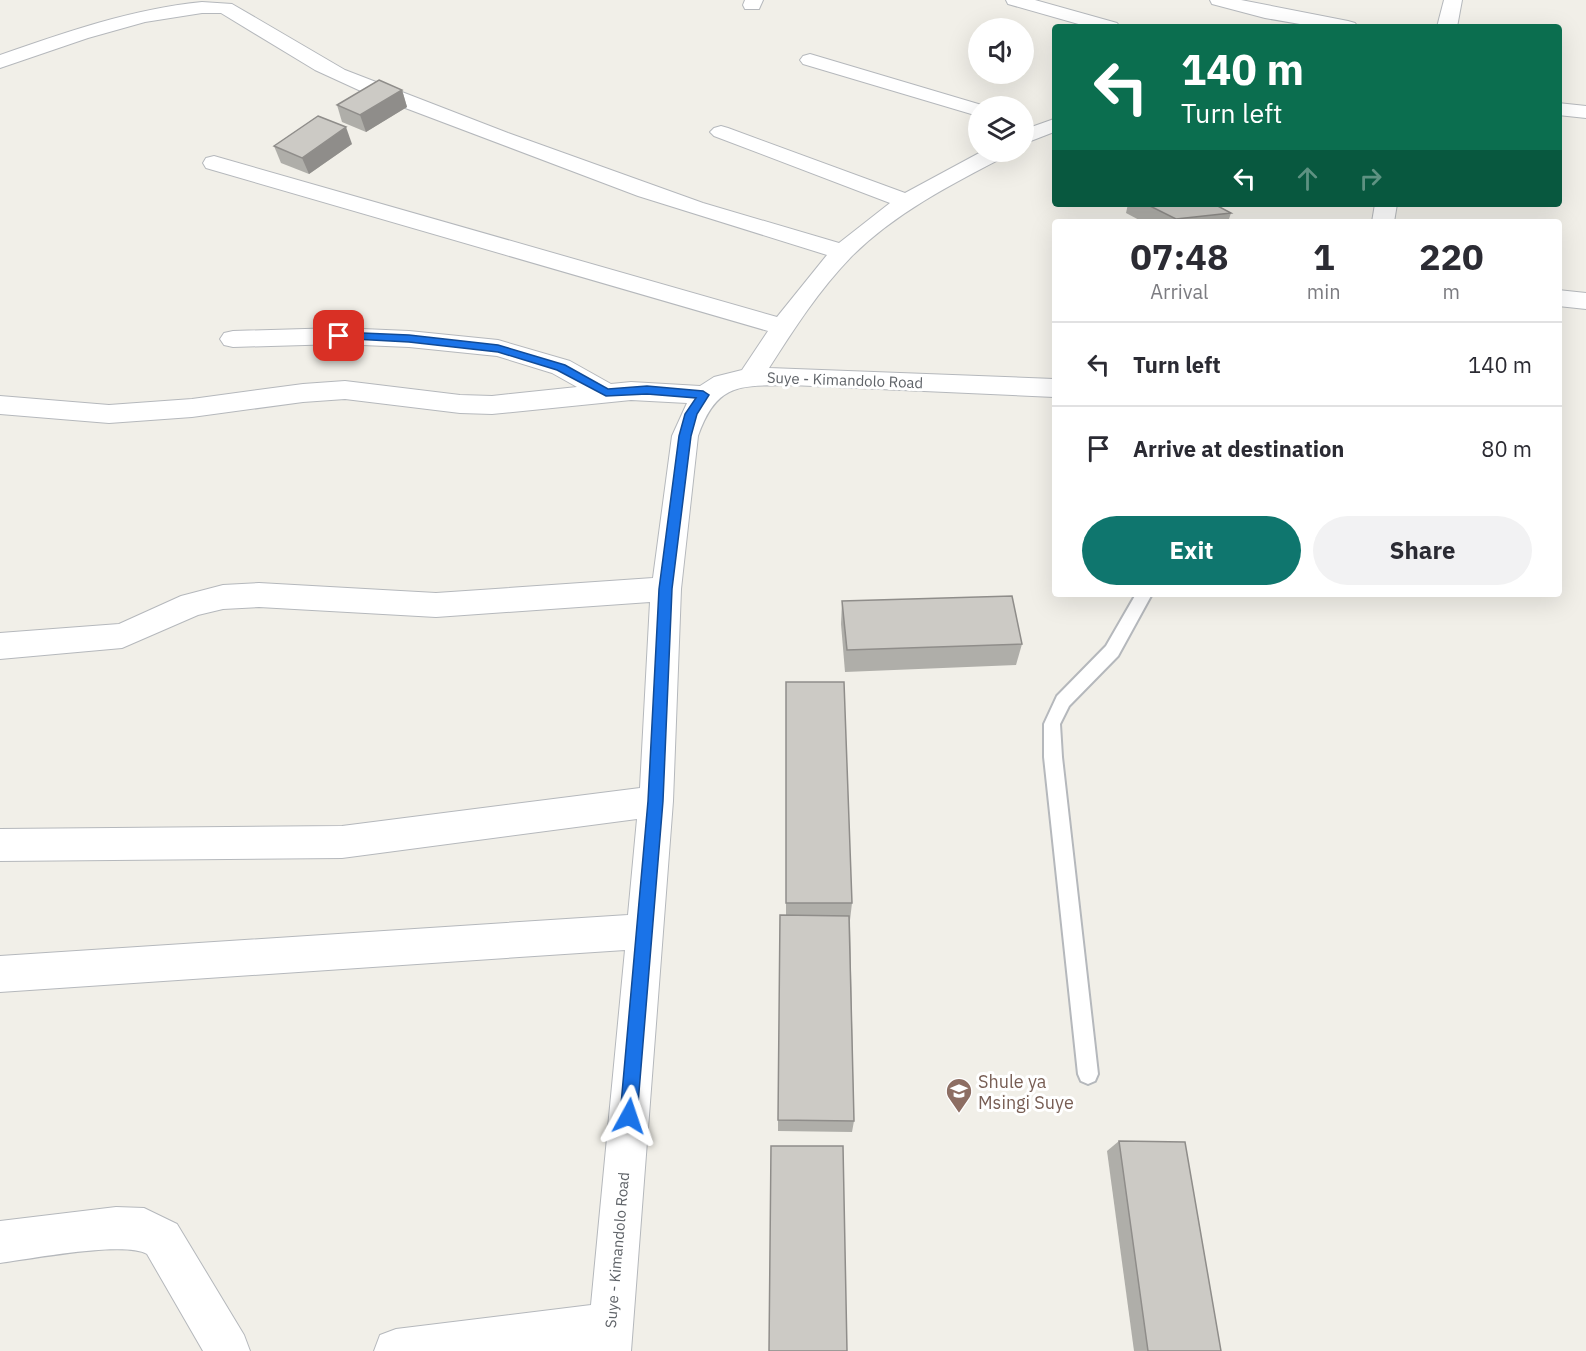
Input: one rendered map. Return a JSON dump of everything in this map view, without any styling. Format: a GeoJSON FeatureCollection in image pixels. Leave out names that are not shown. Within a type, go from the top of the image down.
{"type":"FeatureCollection","features":[{"type":"Feature","properties":{"kind":"street"},"geometry":{"type":"LineString","coordinates":[[1015,0],[1099,24]]}},
{"type":"Feature","properties":{"kind":"street"},"geometry":{"type":"LineString","coordinates":[[1218,0],[1265,12],[1331,24]]}},
{"type":"Feature","properties":{"kind":"street"},"geometry":{"type":"LineString","coordinates":[[1448,24],[1453,0]]}},
{"type":"Feature","properties":{"kind":"street"},"geometry":{"type":"LineString","coordinates":[[0,62],[142,13],[182,4],[213,4],[225,8],[323,67],[361,84],[524,148],[775,234],[843,252]]}},
{"type":"Feature","properties":{"kind":"street"},"geometry":{"type":"LineString","coordinates":[[810,60],[968,107]]}},
{"type":"Feature","properties":{"kind":"street"},"geometry":{"type":"LineString","coordinates":[[1562,109],[1586,112]]}},
{"type":"Feature","properties":{"kind":"street"},"geometry":{"type":"LineString","coordinates":[[721,132],[907,202]]}},
{"type":"Feature","properties":{"kind":"street"},"geometry":{"type":"LineString","coordinates":[[750,378],[782,327],[843,252],[878,222],[933,184],[976,162]]}},
{"type":"Feature","properties":{"kind":"street"},"geometry":{"type":"LineString","coordinates":[[214,163],[782,327]]}},
{"type":"Feature","properties":{"kind":"street"},"geometry":{"type":"LineString","coordinates":[[1562,298],[1586,301]]}},
{"type":"Feature","properties":{"kind":"street"},"geometry":{"type":"LineString","coordinates":[[233,339],[339,336],[409,339],[498,348],[561,367],[606,393]]}},
{"type":"Feature","properties":{"kind":"street","name":"Suye - Kimandolo Road"},"geometry":{"type":"LineString","coordinates":[[610,1338],[656,801],[666,589],[685,436],[691,414],[703,395],[720,385],[750,378],[790,376],[1052,388]]}},
{"type":"Feature","properties":{"kind":"street"},"geometry":{"type":"LineString","coordinates":[[0,405],[109,414],[192,408],[303,393],[345,390],[460,404],[492,405],[647,390],[703,395]]}},
{"type":"Feature","properties":{"kind":"street"},"geometry":{"type":"LineString","coordinates":[[0,646],[122,636],[192,604],[223,597],[259,595],[436,605],[666,589]]}},
{"type":"Feature","properties":{"kind":"street"},"geometry":{"type":"LineString","coordinates":[[0,845],[342,842],[656,801]]}},
{"type":"Feature","properties":{"kind":"street"},"geometry":{"type":"LineString","coordinates":[[0,974],[645,931]]}},
{"type":"Feature","properties":{"kind":"street"},"geometry":{"type":"LineString","coordinates":[[0,1242],[116,1228],[144,1229],[162,1239],[228,1351]]}},
{"type":"Feature","properties":{"kind":"street"},"geometry":{"type":"LineString","coordinates":[[396,1351],[610,1338]]}},
{"type":"Feature","properties":{"kind":"lane"},"geometry":{"type":"LineString","coordinates":[[1088,1074],[1054,768],[1052,724],[1063,701],[1112,651],[1142,597]]}},
{"type":"Feature","properties":{"kind":"building"},"geometry":{"type":"Polygon","coordinates":[[[379,80],[402,90],[360,115],[337,105],[379,80]]]}},
{"type":"Feature","properties":{"kind":"building"},"geometry":{"type":"Polygon","coordinates":[[[318,116],[346,127],[302,158],[274,146],[318,116]]]}},
{"type":"Feature","properties":{"kind":"building"},"geometry":{"type":"Polygon","coordinates":[[[1152,207],[1220,207],[1231,213],[1176,219],[1152,207]]]}},
{"type":"Feature","properties":{"kind":"building"},"geometry":{"type":"Polygon","coordinates":[[[1012,596],[1022,644],[847,650],[842,601],[1012,596]]]}},
{"type":"Feature","properties":{"kind":"building"},"geometry":{"type":"Polygon","coordinates":[[[786,682],[844,682],[852,903],[786,903],[786,682]]]}},
{"type":"Feature","properties":{"kind":"building"},"geometry":{"type":"Polygon","coordinates":[[[780,915],[849,916],[854,1121],[778,1120],[780,915]]]}},
{"type":"Feature","properties":{"kind":"building"},"geometry":{"type":"Polygon","coordinates":[[[1119,1141],[1185,1142],[1221,1351],[1148,1351],[1119,1141]]]}},
{"type":"Feature","properties":{"kind":"building"},"geometry":{"type":"Polygon","coordinates":[[[771,1146],[843,1146],[847,1351],[769,1351],[771,1146]]]}},
{"type":"Feature","properties":{"kind":"place","name":"Shule ya Msingi Suye"},"geometry":{"type":"Point","coordinates":[959,1114]}},
{"type":"Feature","properties":{"kind":"route"},"geometry":{"type":"LineString","coordinates":[[339,336],[409,339],[498,348],[561,367],[606,393],[647,390],[703,395],[691,414],[685,436],[666,589],[656,801],[629,1116]]}}]}
